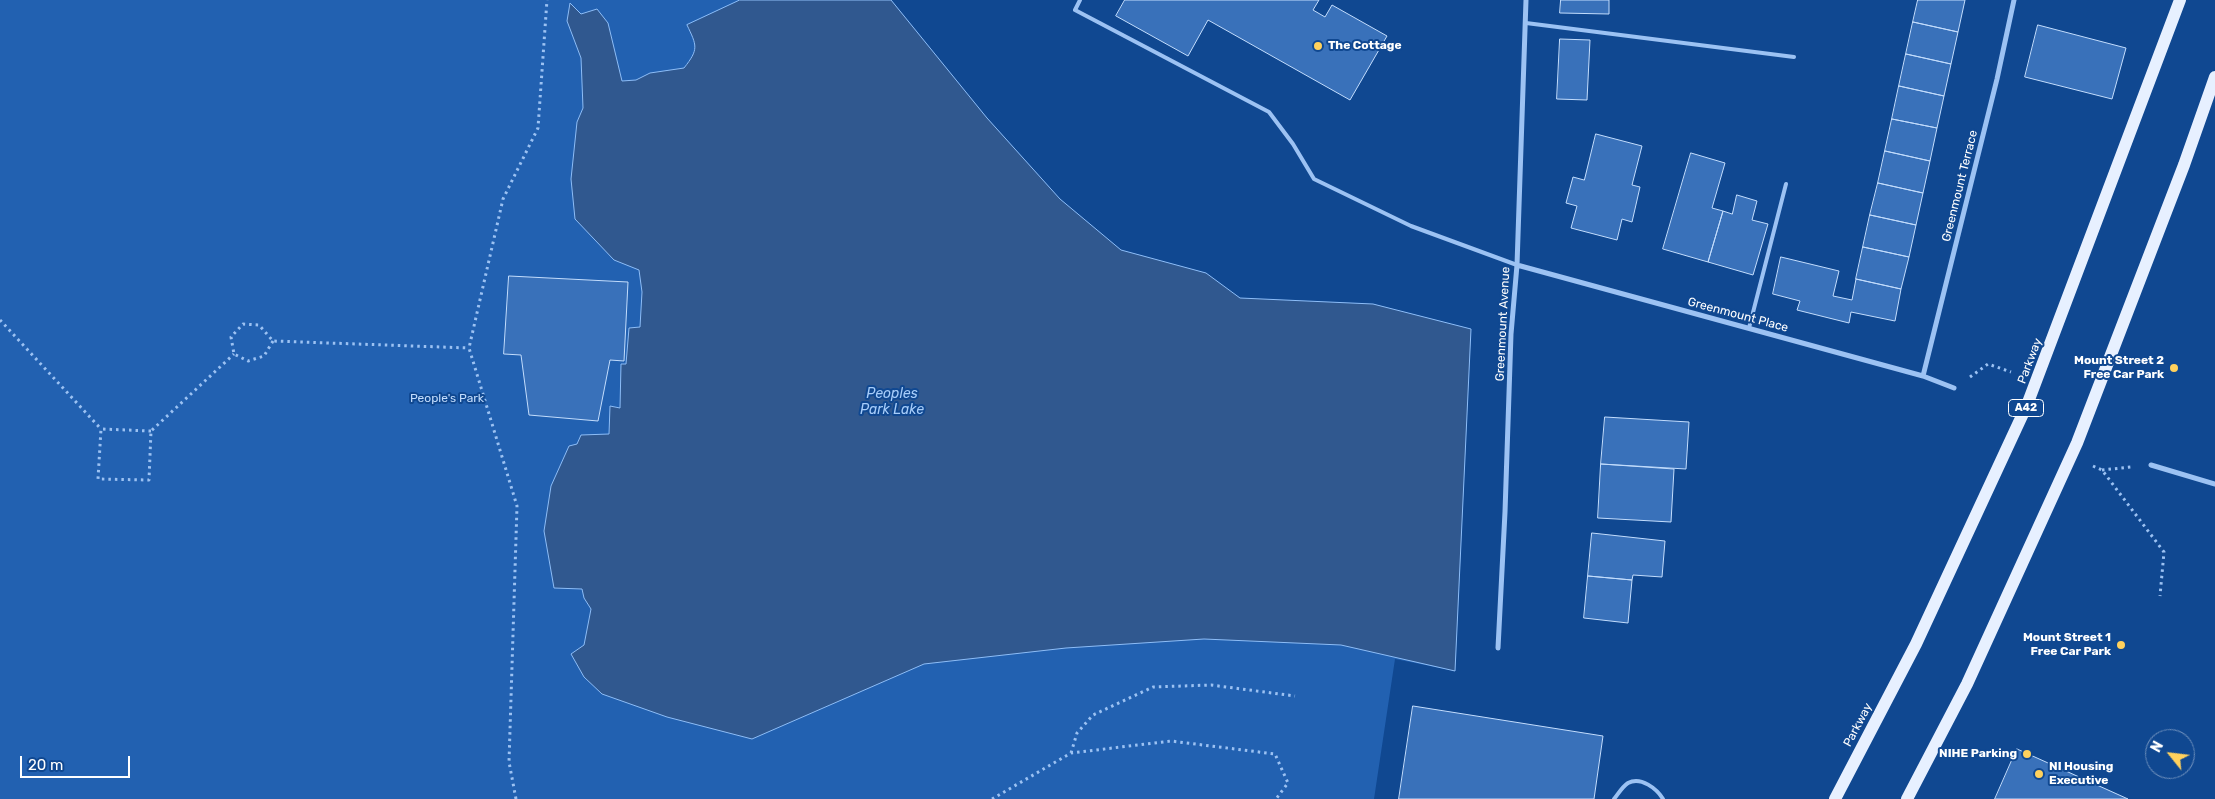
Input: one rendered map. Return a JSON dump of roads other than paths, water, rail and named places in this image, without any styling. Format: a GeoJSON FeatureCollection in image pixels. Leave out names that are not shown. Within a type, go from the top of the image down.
{"type":"FeatureCollection","features":[{"type":"Feature","properties":{"kind":"main road","name":"Parkway"},"geometry":{"type":"LineString","coordinates":[[1835,799],[1916,644],[2027,405],[2116,174],[2180,0]]}},
{"type":"Feature","properties":{"kind":"main road"},"geometry":{"type":"LineString","coordinates":[[1907,799],[1967,684],[2077,444],[2184,165],[2215,77]]}},
{"type":"Feature","properties":{"kind":"street","name":"Greenmount Avenue"},"geometry":{"type":"LineString","coordinates":[[1498,648],[1511,334],[1517,265],[1526,0]]}},
{"type":"Feature","properties":{"kind":"street","name":"Greenmount Terrace"},"geometry":{"type":"LineString","coordinates":[[1923,376],[2014,0]]}},
{"type":"Feature","properties":{"kind":"street","name":"Greenmount Place"},"geometry":{"type":"LineString","coordinates":[[1517,265],[1923,376],[1954,388]]}},
{"type":"Feature","properties":{"kind":"street"},"geometry":{"type":"LineString","coordinates":[[2151,466],[2215,484]]}},
{"type":"Feature","properties":{"kind":"lane"},"geometry":{"type":"LineString","coordinates":[[1080,0],[1075,10],[1268,112],[1293,144],[1314,179],[1411,226],[1517,265]]}},
{"type":"Feature","properties":{"kind":"lane"},"geometry":{"type":"LineString","coordinates":[[1526,23],[1794,57]]}},
{"type":"Feature","properties":{"kind":"lane"},"geometry":{"type":"LineString","coordinates":[[1749,328],[1786,184]]}},
{"type":"Feature","properties":{"kind":"lane"},"geometry":{"type":"LineString","coordinates":[[1614,799],[1628,783],[1638,781],[1657,789],[1663,799]]}},
{"type":"Feature","properties":{"kind":"water","name":"Peoples Park Lake"},"geometry":{"type":"Polygon","coordinates":[[[740,0],[891,0],[987,118],[1060,199],[1121,250],[1206,273],[1240,298],[1373,304],[1471,329],[1455,671],[1341,645],[1204,639],[1066,648],[924,664],[752,739],[667,717],[602,694],[584,677],[571,654],[584,645],[591,609],[584,598],[582,589],[554,588],[544,531],[551,486],[569,446],[577,444],[581,435],[609,434],[610,406],[620,408],[621,364],[626,364],[629,328],[640,327],[642,292],[639,270],[614,260],[575,219],[571,179],[577,122],[583,108],[581,58],[567,21],[570,3],[581,14],[597,9],[608,23],[622,81],[636,80],[650,73],[684,68],[692,56],[695,47],[687,25],[740,0]]]}},
{"type":"Feature","properties":{"kind":"place","name":"The Cottage"},"geometry":{"type":"Point","coordinates":[1318,46]}},
{"type":"Feature","properties":{"kind":"place","name":"Mount Street 2 Free Car Park"},"geometry":{"type":"Point","coordinates":[2174,368]}},
{"type":"Feature","properties":{"kind":"place","name":"Mount Street 1 Free Car Park"},"geometry":{"type":"Point","coordinates":[2121,645]}},
{"type":"Feature","properties":{"kind":"place","name":"NIHE Parking"},"geometry":{"type":"Point","coordinates":[2027,754]}},
{"type":"Feature","properties":{"kind":"place","name":"NI Housing Executive"},"geometry":{"type":"Point","coordinates":[2039,774]}},
{"type":"Feature","properties":{"kind":"park label","name":"People's Park"},"geometry":{"type":"Point","coordinates":[447,399]}}]}
